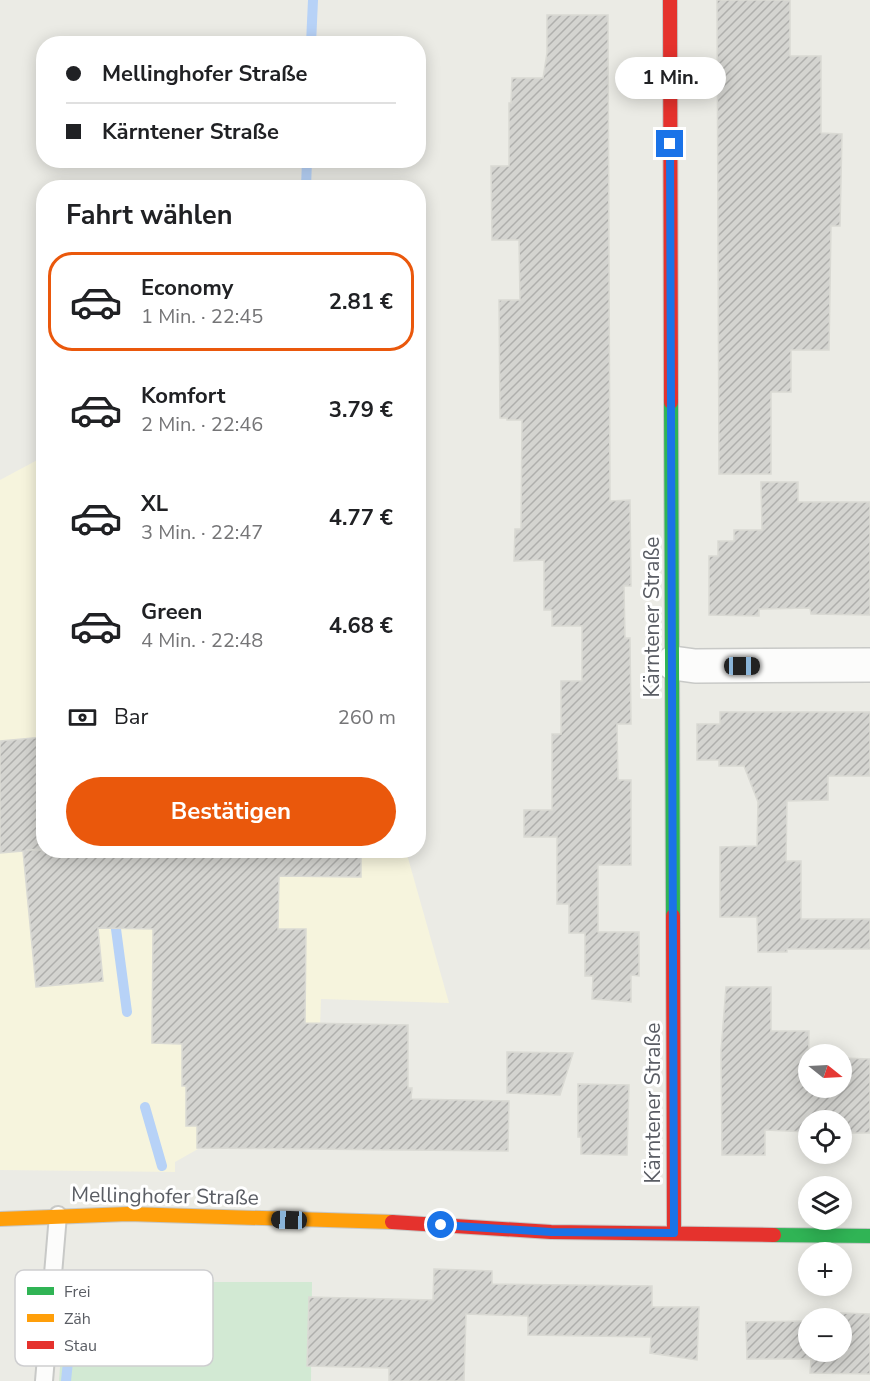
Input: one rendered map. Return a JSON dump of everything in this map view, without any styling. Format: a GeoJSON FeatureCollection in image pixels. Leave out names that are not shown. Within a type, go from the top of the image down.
{"type":"FeatureCollection","features":[{"type":"Feature","properties":{"kind":"street","name":"Kärntener Straße"},"geometry":{"type":"LineString","coordinates":[[670,0],[674,1233]]}},
{"type":"Feature","properties":{"kind":"street"},"geometry":{"type":"LineString","coordinates":[[673,663],[695,666],[870,665]]}},
{"type":"Feature","properties":{"kind":"street","name":"Mellinghofer Straße"},"geometry":{"type":"LineString","coordinates":[[0,1219],[58,1215],[139,1215],[419,1223],[551,1232],[870,1236]]}},
{"type":"Feature","properties":{"kind":"lane"},"geometry":{"type":"LineString","coordinates":[[53,1270],[58,1215]]}},
{"type":"Feature","properties":{"kind":"lane"},"geometry":{"type":"LineString","coordinates":[[44,1381],[45,1366]]}},
{"type":"Feature","properties":{"kind":"shaded area"},"geometry":{"type":"Polygon","coordinates":[[[36,461],[36,858],[408,858],[449,1003],[321,999],[318,1087],[198,1086],[198,1149],[175,1162],[175,1172],[0,1170],[0,480],[36,461]]]}},
{"type":"Feature","properties":{"kind":"green space"},"geometry":{"type":"Polygon","coordinates":[[[213,1282],[312,1282],[311,1381],[59,1381],[60,1366],[213,1366],[213,1282]]]}},
{"type":"Feature","properties":{"kind":"building"},"geometry":{"type":"Polygon","coordinates":[[[717,0],[790,0],[790,56],[821,56],[821,133],[842,134],[840,226],[831,226],[829,350],[791,350],[791,392],[771,392],[771,474],[719,474],[717,0]]]}},
{"type":"Feature","properties":{"kind":"building"},"geometry":{"type":"Polygon","coordinates":[[[547,15],[608,15],[610,501],[630,500],[631,586],[624,586],[625,638],[630,638],[631,724],[617,724],[618,780],[631,780],[631,865],[598,865],[598,932],[639,932],[639,976],[631,975],[631,1002],[592,999],[593,976],[585,976],[585,933],[569,933],[569,904],[557,904],[557,837],[524,837],[524,810],[552,810],[552,734],[561,734],[561,681],[582,681],[582,626],[552,626],[552,610],[544,610],[544,560],[514,561],[515,529],[521,529],[522,420],[500,418],[499,300],[520,300],[519,240],[492,240],[491,166],[509,166],[509,103],[511,103],[512,78],[543,78],[547,53],[547,15]]]}},
{"type":"Feature","properties":{"kind":"building"},"geometry":{"type":"Polygon","coordinates":[[[761,482],[798,482],[798,502],[870,502],[870,615],[811,614],[810,608],[759,609],[759,616],[709,615],[709,556],[718,556],[718,541],[734,541],[734,530],[762,530],[761,482]]]}},
{"type":"Feature","properties":{"kind":"building"},"geometry":{"type":"Polygon","coordinates":[[[720,712],[870,712],[870,776],[828,776],[828,800],[787,801],[786,861],[801,861],[801,919],[870,919],[870,949],[787,949],[787,952],[758,952],[757,917],[720,917],[720,847],[757,846],[758,802],[744,766],[719,766],[719,760],[697,760],[697,724],[720,724],[720,712]]]}},
{"type":"Feature","properties":{"kind":"building"},"geometry":{"type":"Polygon","coordinates":[[[36,738],[36,849],[26,850],[36,850],[36,858],[361,858],[361,877],[279,876],[278,929],[306,929],[305,1023],[408,1025],[408,1088],[412,1088],[411,1099],[509,1101],[508,1151],[197,1148],[197,1126],[186,1126],[186,1086],[182,1086],[182,1044],[152,1043],[153,929],[98,928],[103,981],[36,987],[23,851],[0,853],[0,741],[36,738]]]}},
{"type":"Feature","properties":{"kind":"building"},"geometry":{"type":"Polygon","coordinates":[[[726,987],[771,987],[771,1031],[809,1031],[809,1044],[798,1044],[798,1098],[852,1098],[852,1058],[870,1059],[870,1133],[852,1133],[852,1110],[798,1110],[798,1132],[765,1130],[765,1155],[722,1155],[721,1051],[726,987]]]}},
{"type":"Feature","properties":{"kind":"building"},"geometry":{"type":"Polygon","coordinates":[[[507,1052],[573,1053],[560,1095],[507,1093],[507,1052]]]}},
{"type":"Feature","properties":{"kind":"building"},"geometry":{"type":"Polygon","coordinates":[[[578,1084],[629,1085],[627,1155],[581,1154],[581,1137],[578,1137],[578,1084]]]}},
{"type":"Feature","properties":{"kind":"building"},"geometry":{"type":"Polygon","coordinates":[[[434,1269],[492,1271],[492,1284],[652,1286],[652,1307],[699,1307],[697,1360],[650,1353],[651,1337],[528,1335],[528,1316],[466,1314],[464,1381],[389,1381],[389,1368],[307,1366],[309,1297],[433,1300],[434,1269]]]}},
{"type":"Feature","properties":{"kind":"building"},"geometry":{"type":"Polygon","coordinates":[[[852,1313],[870,1314],[870,1374],[810,1373],[811,1362],[852,1362],[852,1313]]]}},
{"type":"Feature","properties":{"kind":"building"},"geometry":{"type":"Polygon","coordinates":[[[798,1321],[798,1359],[747,1359],[746,1322],[798,1321]]]}},
{"type":"Feature","properties":{"kind":"waterway"},"geometry":{"type":"LineString","coordinates":[[311,36],[313,0]]}},
{"type":"Feature","properties":{"kind":"waterway"},"geometry":{"type":"LineString","coordinates":[[306,180],[307,168]]}},
{"type":"Feature","properties":{"kind":"waterway"},"geometry":{"type":"LineString","coordinates":[[114,914],[127,1012]]}},
{"type":"Feature","properties":{"kind":"waterway"},"geometry":{"type":"LineString","coordinates":[[145,1107],[162,1166]]}},
{"type":"Feature","properties":{"kind":"waterway"},"geometry":{"type":"LineString","coordinates":[[66,1381],[68,1366]]}},
{"type":"Feature","properties":{"kind":"traffic: fast"},"geometry":{"type":"LineString","coordinates":[[671,402],[673,916]]}},
{"type":"Feature","properties":{"kind":"traffic: fast"},"geometry":{"type":"LineString","coordinates":[[774,1235],[870,1236]]}},
{"type":"Feature","properties":{"kind":"traffic: slow"},"geometry":{"type":"LineString","coordinates":[[0,1219],[128,1214],[392,1222]]}},
{"type":"Feature","properties":{"kind":"traffic: jam"},"geometry":{"type":"LineString","coordinates":[[670,0],[671,402]]}},
{"type":"Feature","properties":{"kind":"traffic: jam"},"geometry":{"type":"LineString","coordinates":[[673,916],[674,1233]]}},
{"type":"Feature","properties":{"kind":"traffic: jam"},"geometry":{"type":"LineString","coordinates":[[392,1222],[551,1232],[774,1235]]}},
{"type":"Feature","properties":{"kind":"route"},"geometry":{"type":"LineString","coordinates":[[441,1225],[551,1232],[674,1233],[670,144]]}}]}
